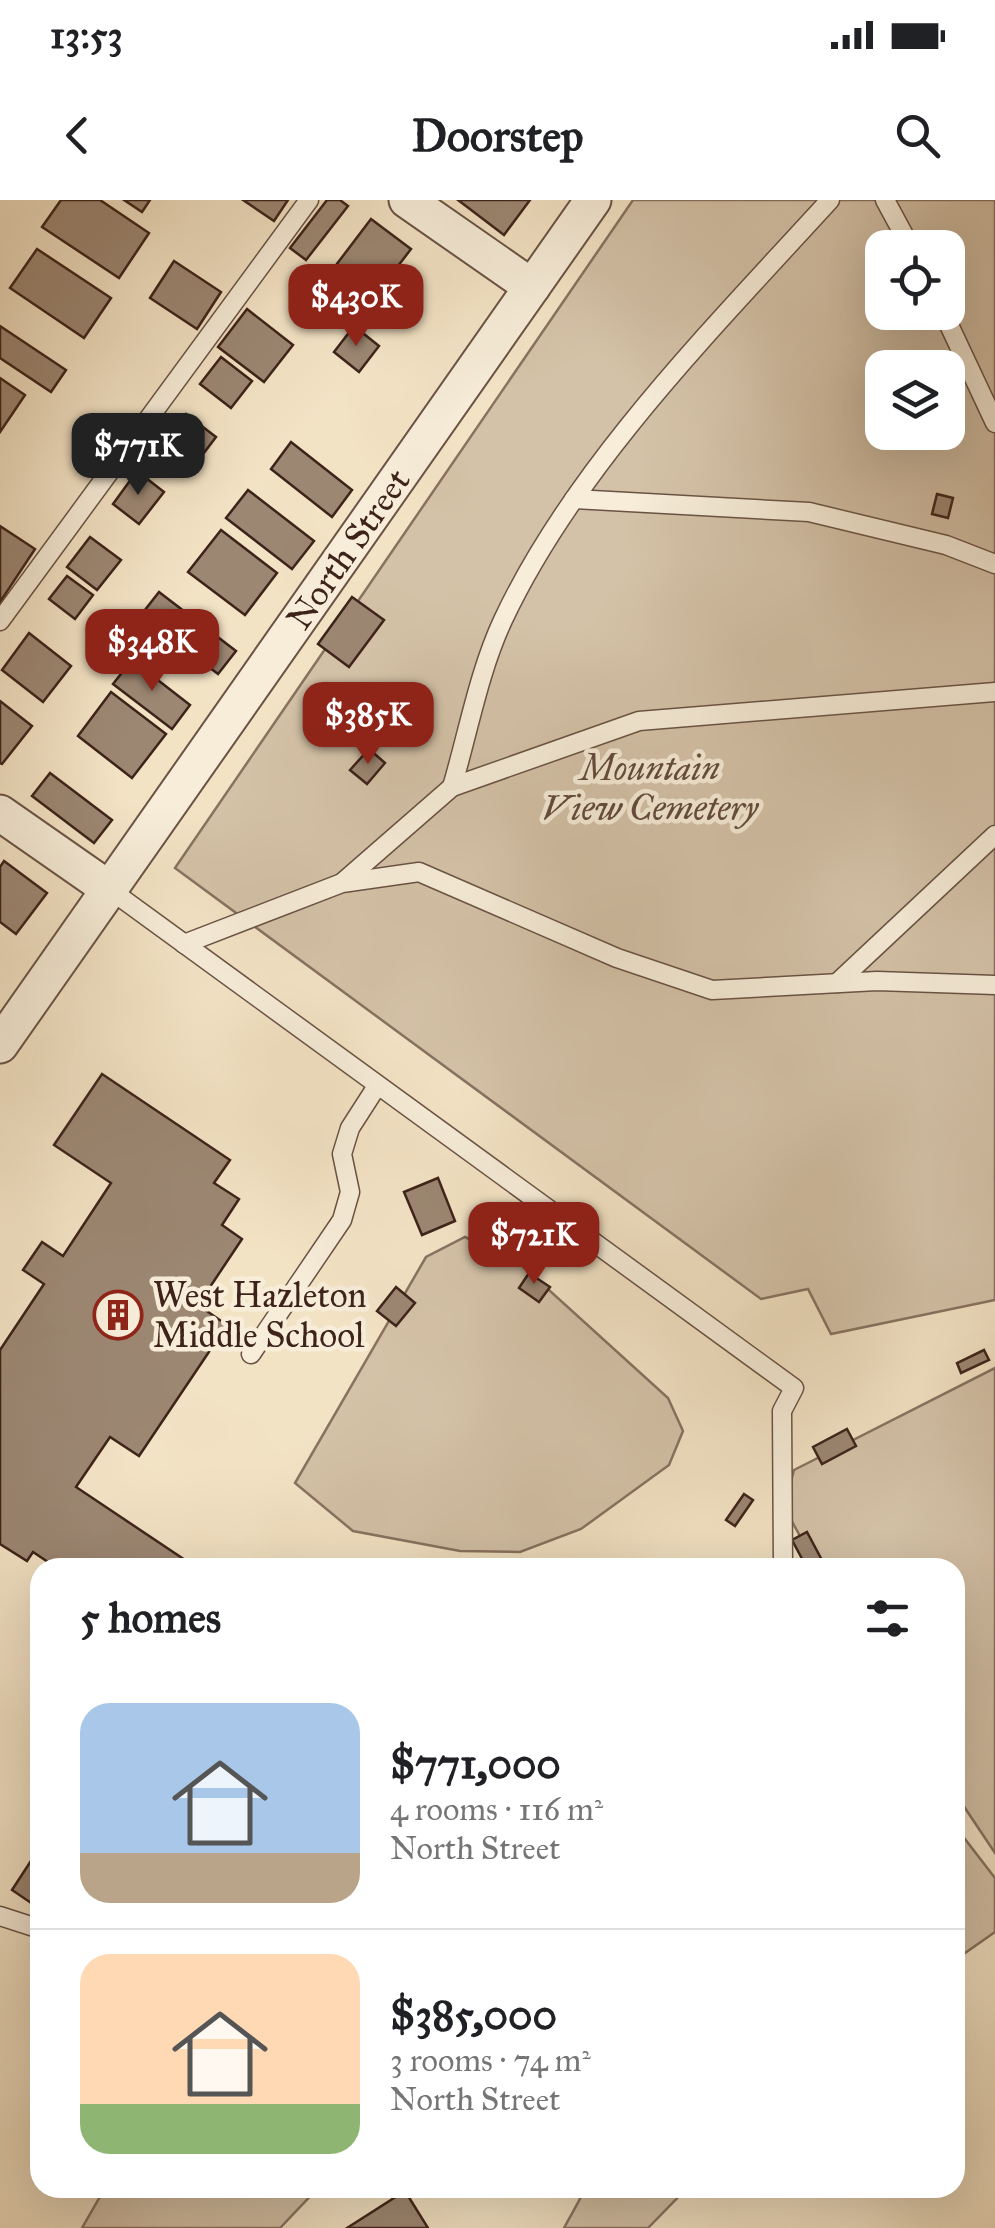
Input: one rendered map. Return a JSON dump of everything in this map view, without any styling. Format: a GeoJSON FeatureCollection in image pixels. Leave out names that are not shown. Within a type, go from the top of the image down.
{"type":"FeatureCollection","features":[{"type":"Feature","properties":{"kind":"street"},"geometry":{"type":"LineString","coordinates":[[407,200],[532,287]]}},
{"type":"Feature","properties":{"kind":"street","name":"North Street"},"geometry":{"type":"LineString","coordinates":[[0,1044],[593,200]]}},
{"type":"Feature","properties":{"kind":"street"},"geometry":{"type":"LineString","coordinates":[[0,813],[109,890]]}},
{"type":"Feature","properties":{"kind":"lane"},"geometry":{"type":"LineString","coordinates":[[0,622],[309,200]]}},
{"type":"Feature","properties":{"kind":"lane"},"geometry":{"type":"LineString","coordinates":[[452,787],[502,621],[574,500],[688,355],[830,200]]}},
{"type":"Feature","properties":{"kind":"lane"},"geometry":{"type":"LineString","coordinates":[[885,200],[901,230]]}},
{"type":"Feature","properties":{"kind":"lane"},"geometry":{"type":"LineString","coordinates":[[951,330],[995,424]]}},
{"type":"Feature","properties":{"kind":"lane"},"geometry":{"type":"LineString","coordinates":[[574,500],[808,512],[946,544],[995,564]]}},
{"type":"Feature","properties":{"kind":"lane"},"geometry":{"type":"LineString","coordinates":[[342,882],[452,787],[639,721],[995,692]]}},
{"type":"Feature","properties":{"kind":"lane"},"geometry":{"type":"LineString","coordinates":[[837,983],[995,834]]}},
{"type":"Feature","properties":{"kind":"lane"},"geometry":{"type":"LineString","coordinates":[[184,944],[342,882],[419,872],[618,958],[712,990],[837,983],[995,985]]}},
{"type":"Feature","properties":{"kind":"lane"},"geometry":{"type":"LineString","coordinates":[[109,890],[794,1388],[782,1410],[782,1558]]}},
{"type":"Feature","properties":{"kind":"lane"},"geometry":{"type":"LineString","coordinates":[[252,1354],[342,1220],[350,1192],[342,1154],[350,1128],[377,1086]]}},
{"type":"Feature","properties":{"kind":"lane"},"geometry":{"type":"LineString","coordinates":[[0,1916],[30,1926]]}},
{"type":"Feature","properties":{"kind":"green space","name":"Mountain View Cemetery"},"geometry":{"type":"Polygon","coordinates":[[[633,200],[995,200],[995,1300],[831,1334],[808,1289],[761,1299],[175,868],[633,200]]]}},
{"type":"Feature","properties":{"kind":"green space"},"geometry":{"type":"Polygon","coordinates":[[[465,1237],[517,1261],[668,1398],[683,1431],[669,1465],[581,1529],[520,1552],[460,1551],[353,1531],[295,1483],[426,1257],[465,1237]]]}},
{"type":"Feature","properties":{"kind":"green space"},"geometry":{"type":"Polygon","coordinates":[[[995,1368],[995,1853],[965,1808],[965,1558],[812,1558],[784,1507],[794,1470],[995,1368]]]}},
{"type":"Feature","properties":{"kind":"green space"},"geometry":{"type":"Polygon","coordinates":[[[965,1839],[995,1878],[995,1932],[965,1953],[965,1839]]]}},
{"type":"Feature","properties":{"kind":"green space"},"geometry":{"type":"Polygon","coordinates":[[[99,2198],[308,2198],[280,2228],[82,2228],[99,2198]]]}},
{"type":"Feature","properties":{"kind":"green space"},"geometry":{"type":"Polygon","coordinates":[[[580,2198],[677,2198],[648,2228],[564,2228],[580,2198]]]}},
{"type":"Feature","properties":{"kind":"building"},"geometry":{"type":"Polygon","coordinates":[[[61,200],[100,200],[149,233],[119,278],[42,227],[61,200]]]}},
{"type":"Feature","properties":{"kind":"building"},"geometry":{"type":"Polygon","coordinates":[[[124,200],[150,200],[142,212],[124,200]]]}},
{"type":"Feature","properties":{"kind":"building"},"geometry":{"type":"Polygon","coordinates":[[[243,200],[288,200],[274,221],[243,200]]]}},
{"type":"Feature","properties":{"kind":"building"},"geometry":{"type":"Polygon","coordinates":[[[327,200],[340,200],[348,206],[306,260],[290,248],[327,200]]]}},
{"type":"Feature","properties":{"kind":"building"},"geometry":{"type":"Polygon","coordinates":[[[458,200],[530,200],[504,235],[458,200]]]}},
{"type":"Feature","properties":{"kind":"building"},"geometry":{"type":"Polygon","coordinates":[[[371,219],[411,249],[369,304],[330,273],[371,219]]]}},
{"type":"Feature","properties":{"kind":"building"},"geometry":{"type":"Polygon","coordinates":[[[37,249],[111,298],[84,338],[10,288],[37,249]]]}},
{"type":"Feature","properties":{"kind":"building"},"geometry":{"type":"Polygon","coordinates":[[[174,261],[221,292],[197,329],[150,298],[174,261]]]}},
{"type":"Feature","properties":{"kind":"building"},"geometry":{"type":"Polygon","coordinates":[[[247,309],[293,345],[264,382],[218,347],[247,309]]]}},
{"type":"Feature","properties":{"kind":"building"},"geometry":{"type":"Polygon","coordinates":[[[0,326],[66,370],[51,392],[0,358],[0,326]]]}},
{"type":"Feature","properties":{"kind":"building"},"geometry":{"type":"Polygon","coordinates":[[[354,326],[379,346],[359,372],[334,352],[354,326]]]}},
{"type":"Feature","properties":{"kind":"building"},"geometry":{"type":"Polygon","coordinates":[[[221,357],[252,381],[231,408],[200,384],[221,357]]]}},
{"type":"Feature","properties":{"kind":"building"},"geometry":{"type":"Polygon","coordinates":[[[0,378],[25,395],[0,432],[0,378]]]}},
{"type":"Feature","properties":{"kind":"building"},"geometry":{"type":"Polygon","coordinates":[[[186,414],[216,437],[188,474],[157,451],[186,414]]]}},
{"type":"Feature","properties":{"kind":"building"},"geometry":{"type":"Polygon","coordinates":[[[291,442],[352,490],[332,517],[271,469],[291,442]]]}},
{"type":"Feature","properties":{"kind":"building"},"geometry":{"type":"Polygon","coordinates":[[[137,471],[164,492],[139,524],[113,504],[137,471]]]}},
{"type":"Feature","properties":{"kind":"building"},"geometry":{"type":"Polygon","coordinates":[[[248,490],[314,541],[292,569],[226,518],[248,490]]]}},
{"type":"Feature","properties":{"kind":"building"},"geometry":{"type":"Polygon","coordinates":[[[937,494],[953,498],[948,518],[932,514],[937,494]]]}},
{"type":"Feature","properties":{"kind":"building"},"geometry":{"type":"Polygon","coordinates":[[[0,526],[35,549],[0,602],[0,526]]]}},
{"type":"Feature","properties":{"kind":"building"},"geometry":{"type":"Polygon","coordinates":[[[221,530],[277,573],[245,615],[188,572],[221,530]]]}},
{"type":"Feature","properties":{"kind":"building"},"geometry":{"type":"Polygon","coordinates":[[[90,537],[121,560],[97,590],[67,567],[90,537]]]}},
{"type":"Feature","properties":{"kind":"building"},"geometry":{"type":"Polygon","coordinates":[[[67,576],[93,595],[75,619],[49,599],[67,576]]]}},
{"type":"Feature","properties":{"kind":"building"},"geometry":{"type":"Polygon","coordinates":[[[159,592],[236,651],[218,674],[141,615],[159,592]]]}},
{"type":"Feature","properties":{"kind":"building"},"geometry":{"type":"Polygon","coordinates":[[[352,597],[384,620],[349,667],[318,644],[352,597]]]}},
{"type":"Feature","properties":{"kind":"building"},"geometry":{"type":"Polygon","coordinates":[[[29,633],[71,666],[43,702],[2,670],[29,633]]]}},
{"type":"Feature","properties":{"kind":"building"},"geometry":{"type":"Polygon","coordinates":[[[132,660],[190,705],[172,729],[113,684],[132,660]]]}},
{"type":"Feature","properties":{"kind":"building"},"geometry":{"type":"Polygon","coordinates":[[[111,692],[166,734],[132,778],[78,736],[111,692]]]}},
{"type":"Feature","properties":{"kind":"building"},"geometry":{"type":"Polygon","coordinates":[[[0,701],[32,726],[2,764],[0,763],[0,701]]]}},
{"type":"Feature","properties":{"kind":"building"},"geometry":{"type":"Polygon","coordinates":[[[369,749],[385,763],[367,784],[350,770],[369,749]]]}},
{"type":"Feature","properties":{"kind":"building"},"geometry":{"type":"Polygon","coordinates":[[[50,773],[112,820],[94,843],[32,796],[50,773]]]}},
{"type":"Feature","properties":{"kind":"building"},"geometry":{"type":"Polygon","coordinates":[[[4,861],[47,893],[16,934],[0,922],[0,867],[4,861]]]}},
{"type":"Feature","properties":{"kind":"building","name":"West Hazleton Middle School"},"geometry":{"type":"Polygon","coordinates":[[[102,1074],[230,1160],[214,1183],[239,1199],[222,1225],[242,1239],[198,1305],[227,1325],[139,1456],[110,1437],[76,1487],[182,1558],[42,1558],[33,1552],[27,1561],[0,1544],[0,1350],[44,1284],[23,1270],[42,1242],[63,1256],[111,1183],[54,1145],[102,1074]]]}},
{"type":"Feature","properties":{"kind":"building"},"geometry":{"type":"Polygon","coordinates":[[[438,1178],[455,1221],[422,1235],[404,1192],[438,1178]]]}},
{"type":"Feature","properties":{"kind":"building"},"geometry":{"type":"Polygon","coordinates":[[[529,1273],[550,1287],[539,1302],[519,1288],[529,1273]]]}},
{"type":"Feature","properties":{"kind":"building"},"geometry":{"type":"Polygon","coordinates":[[[396,1287],[415,1303],[396,1326],[377,1311],[396,1287]]]}},
{"type":"Feature","properties":{"kind":"building"},"geometry":{"type":"Polygon","coordinates":[[[984,1350],[989,1360],[961,1373],[957,1363],[984,1350]]]}},
{"type":"Feature","properties":{"kind":"building"},"geometry":{"type":"Polygon","coordinates":[[[847,1429],[856,1446],[822,1464],[813,1447],[847,1429]]]}},
{"type":"Feature","properties":{"kind":"building"},"geometry":{"type":"Polygon","coordinates":[[[744,1494],[753,1500],[735,1526],[726,1520],[744,1494]]]}},
{"type":"Feature","properties":{"kind":"building"},"geometry":{"type":"Polygon","coordinates":[[[807,1532],[821,1558],[802,1558],[792,1540],[807,1532]]]}},
{"type":"Feature","properties":{"kind":"building"},"geometry":{"type":"Polygon","coordinates":[[[30,1862],[30,1902],[12,1890],[30,1862]]]}},
{"type":"Feature","properties":{"kind":"building"},"geometry":{"type":"Polygon","coordinates":[[[394,2198],[409,2198],[428,2228],[347,2228],[394,2198]]]}},
{"type":"Feature","properties":{"kind":"place","name":"West Hazleton Middle School"},"geometry":{"type":"Point","coordinates":[118,1315]}}]}
